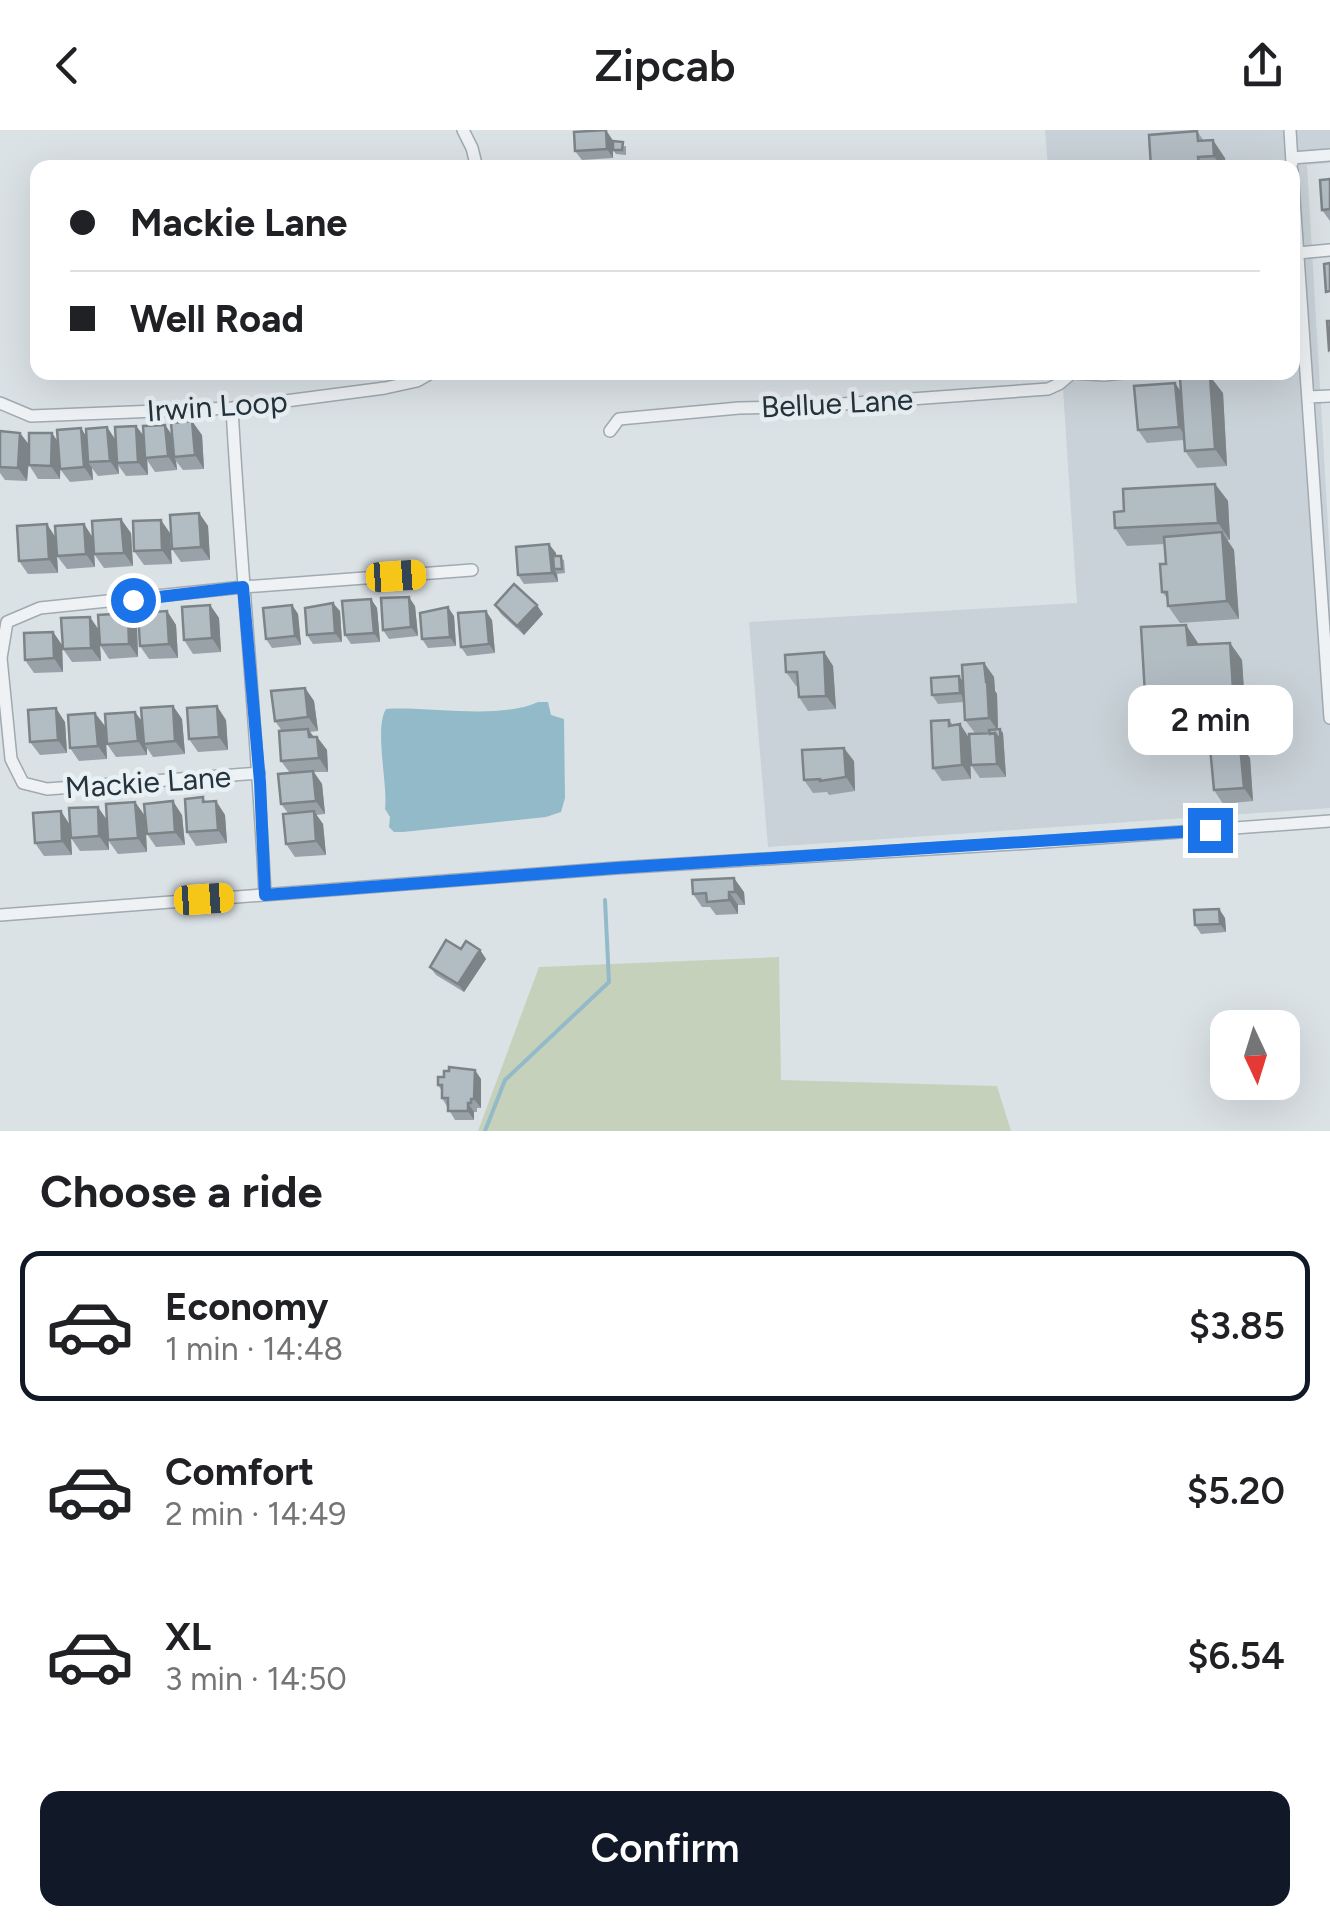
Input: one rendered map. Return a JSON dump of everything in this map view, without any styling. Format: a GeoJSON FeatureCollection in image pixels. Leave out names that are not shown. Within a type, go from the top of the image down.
{"type":"FeatureCollection","features":[{"type":"Feature","properties":{"kind":"street"},"geometry":{"type":"LineString","coordinates":[[463,130],[475,160]]}},
{"type":"Feature","properties":{"kind":"street"},"geometry":{"type":"LineString","coordinates":[[1290,130],[1292,160]]}},
{"type":"Feature","properties":{"kind":"street"},"geometry":{"type":"LineString","coordinates":[[1300,163],[1330,156]]}},
{"type":"Feature","properties":{"kind":"street"},"geometry":{"type":"LineString","coordinates":[[1300,252],[1330,250]]}},
{"type":"Feature","properties":{"kind":"street"},"geometry":{"type":"LineString","coordinates":[[1300,365],[1308,397],[1330,718]]}},
{"type":"Feature","properties":{"kind":"street","name":"Irwin Loop"},"geometry":{"type":"LineString","coordinates":[[0,403],[31,416],[232,408],[419,380]]}},
{"type":"Feature","properties":{"kind":"street","name":"Bellue Lane"},"geometry":{"type":"LineString","coordinates":[[610,432],[619,419],[1033,391],[1048,389],[1064,380]]}},
{"type":"Feature","properties":{"kind":"street"},"geometry":{"type":"LineString","coordinates":[[1308,397],[1330,396]]}},
{"type":"Feature","properties":{"kind":"street"},"geometry":{"type":"LineString","coordinates":[[232,408],[265,895]]}},
{"type":"Feature","properties":{"kind":"street"},"geometry":{"type":"LineString","coordinates":[[243,587],[472,570]]}},
{"type":"Feature","properties":{"kind":"street","name":"Mackie Lane"},"geometry":{"type":"LineString","coordinates":[[243,587],[40,608],[8,622],[0,658],[11,760],[23,783],[47,789],[259,774]]}},
{"type":"Feature","properties":{"kind":"street"},"geometry":{"type":"LineString","coordinates":[[0,914],[1330,821]]}},
{"type":"Feature","properties":{"kind":"shaded area"},"geometry":{"type":"Polygon","coordinates":[[[1045,130],[1330,130],[1330,163],[1307,165],[1330,559],[1330,808],[768,847],[749,622],[1077,603],[1062,380],[1300,380],[1300,160],[1047,160],[1045,130]]]}},
{"type":"Feature","properties":{"kind":"green space"},"geometry":{"type":"Polygon","coordinates":[[[779,957],[781,1080],[997,1086],[1011,1131],[478,1131],[539,967],[779,957]]]}},
{"type":"Feature","properties":{"kind":"water"},"geometry":{"type":"Polygon","coordinates":[[[548,702],[551,715],[564,719],[565,798],[561,812],[546,817],[403,832],[394,832],[389,827],[381,742],[386,709],[484,711],[548,702]]]}},
{"type":"Feature","properties":{"kind":"building"},"geometry":{"type":"Polygon","coordinates":[[[606,130],[607,149],[575,151],[574,132],[606,130]]]}},
{"type":"Feature","properties":{"kind":"building"},"geometry":{"type":"Polygon","coordinates":[[[1197,131],[1198,141],[1213,140],[1214,156],[1198,160],[1151,160],[1149,135],[1197,131]]]}},
{"type":"Feature","properties":{"kind":"building"},"geometry":{"type":"Polygon","coordinates":[[[613,141],[623,142],[622,150],[613,150],[613,141]]]}},
{"type":"Feature","properties":{"kind":"building"},"geometry":{"type":"Polygon","coordinates":[[[1330,179],[1330,209],[1322,210],[1320,180],[1330,179]]]}},
{"type":"Feature","properties":{"kind":"building"},"geometry":{"type":"Polygon","coordinates":[[[1330,263],[1330,291],[1326,292],[1324,264],[1330,263]]]}},
{"type":"Feature","properties":{"kind":"building"},"geometry":{"type":"Polygon","coordinates":[[[1180,380],[1210,380],[1215,449],[1185,451],[1180,380]]]}},
{"type":"Feature","properties":{"kind":"building"},"geometry":{"type":"Polygon","coordinates":[[[1175,383],[1179,427],[1138,430],[1134,386],[1175,383]]]}},
{"type":"Feature","properties":{"kind":"building"},"geometry":{"type":"Polygon","coordinates":[[[192,421],[195,455],[174,457],[171,423],[192,421]]]}},
{"type":"Feature","properties":{"kind":"building"},"geometry":{"type":"Polygon","coordinates":[[[165,425],[168,456],[145,458],[143,426],[165,425]]]}},
{"type":"Feature","properties":{"kind":"building"},"geometry":{"type":"Polygon","coordinates":[[[136,426],[138,462],[117,463],[115,427],[136,426]]]}},
{"type":"Feature","properties":{"kind":"building"},"geometry":{"type":"Polygon","coordinates":[[[107,427],[110,461],[88,462],[86,429],[107,427]]]}},
{"type":"Feature","properties":{"kind":"building"},"geometry":{"type":"Polygon","coordinates":[[[81,428],[84,467],[60,469],[57,430],[81,428]]]}},
{"type":"Feature","properties":{"kind":"building"},"geometry":{"type":"Polygon","coordinates":[[[0,431],[20,433],[18,468],[0,467],[0,431]]]}},
{"type":"Feature","properties":{"kind":"building"},"geometry":{"type":"Polygon","coordinates":[[[29,433],[52,433],[51,466],[29,465],[29,433]]]}},
{"type":"Feature","properties":{"kind":"building"},"geometry":{"type":"Polygon","coordinates":[[[1215,484],[1218,523],[1115,528],[1114,512],[1124,511],[1123,489],[1215,484]]]}},
{"type":"Feature","properties":{"kind":"building"},"geometry":{"type":"Polygon","coordinates":[[[199,513],[201,547],[172,549],[170,515],[199,513]]]}},
{"type":"Feature","properties":{"kind":"building"},"geometry":{"type":"Polygon","coordinates":[[[121,519],[124,553],[94,554],[92,521],[121,519]]]}},
{"type":"Feature","properties":{"kind":"building"},"geometry":{"type":"Polygon","coordinates":[[[161,520],[162,550],[134,551],[133,521],[161,520]]]}},
{"type":"Feature","properties":{"kind":"building"},"geometry":{"type":"Polygon","coordinates":[[[47,524],[49,559],[19,561],[17,526],[47,524]]]}},
{"type":"Feature","properties":{"kind":"building"},"geometry":{"type":"Polygon","coordinates":[[[84,524],[86,554],[57,556],[55,526],[84,524]]]}},
{"type":"Feature","properties":{"kind":"building"},"geometry":{"type":"Polygon","coordinates":[[[1222,532],[1227,601],[1168,606],[1167,592],[1162,592],[1160,564],[1166,564],[1164,537],[1222,532]]]}},
{"type":"Feature","properties":{"kind":"building"},"geometry":{"type":"Polygon","coordinates":[[[549,544],[552,573],[518,575],[516,547],[549,544]]]}},
{"type":"Feature","properties":{"kind":"building"},"geometry":{"type":"Polygon","coordinates":[[[553,556],[561,556],[562,569],[554,569],[553,556]]]}},
{"type":"Feature","properties":{"kind":"building"},"geometry":{"type":"Polygon","coordinates":[[[514,584],[537,605],[517,626],[495,605],[514,584]]]}},
{"type":"Feature","properties":{"kind":"building"},"geometry":{"type":"Polygon","coordinates":[[[409,597],[411,627],[383,630],[381,598],[409,597]]]}},
{"type":"Feature","properties":{"kind":"building"},"geometry":{"type":"Polygon","coordinates":[[[371,599],[374,633],[345,635],[342,601],[371,599]]]}},
{"type":"Feature","properties":{"kind":"building"},"geometry":{"type":"Polygon","coordinates":[[[333,603],[335,633],[307,635],[305,608],[333,603]]]}},
{"type":"Feature","properties":{"kind":"building"},"geometry":{"type":"Polygon","coordinates":[[[210,605],[212,638],[184,640],[182,607],[210,605]]]}},
{"type":"Feature","properties":{"kind":"building"},"geometry":{"type":"Polygon","coordinates":[[[292,605],[295,636],[266,639],[263,608],[292,605]]]}},
{"type":"Feature","properties":{"kind":"building"},"geometry":{"type":"Polygon","coordinates":[[[448,607],[450,637],[422,639],[420,613],[448,607]]]}},
{"type":"Feature","properties":{"kind":"building"},"geometry":{"type":"Polygon","coordinates":[[[167,611],[169,644],[140,646],[138,613],[167,611]]]}},
{"type":"Feature","properties":{"kind":"building"},"geometry":{"type":"Polygon","coordinates":[[[486,611],[489,644],[461,647],[458,613],[486,611]]]}},
{"type":"Feature","properties":{"kind":"building"},"geometry":{"type":"Polygon","coordinates":[[[128,613],[129,644],[100,645],[98,615],[128,613]]]}},
{"type":"Feature","properties":{"kind":"building"},"geometry":{"type":"Polygon","coordinates":[[[90,617],[91,648],[63,649],[61,618],[90,617]]]}},
{"type":"Feature","properties":{"kind":"building"},"geometry":{"type":"Polygon","coordinates":[[[1186,625],[1188,645],[1230,643],[1233,689],[1145,694],[1141,627],[1186,625]]]}},
{"type":"Feature","properties":{"kind":"building"},"geometry":{"type":"Polygon","coordinates":[[[53,632],[54,658],[25,660],[24,633],[53,632]]]}},
{"type":"Feature","properties":{"kind":"building"},"geometry":{"type":"Polygon","coordinates":[[[824,652],[826,696],[799,697],[797,672],[786,672],[785,655],[824,652]]]}},
{"type":"Feature","properties":{"kind":"building"},"geometry":{"type":"Polygon","coordinates":[[[984,663],[989,718],[965,720],[962,665],[984,663]]]}},
{"type":"Feature","properties":{"kind":"building"},"geometry":{"type":"Polygon","coordinates":[[[959,676],[960,693],[932,695],[931,678],[959,676]]]}},
{"type":"Feature","properties":{"kind":"building"},"geometry":{"type":"Polygon","coordinates":[[[305,688],[308,717],[275,721],[271,691],[305,688]]]}},
{"type":"Feature","properties":{"kind":"building"},"geometry":{"type":"Polygon","coordinates":[[[173,706],[175,741],[144,744],[141,708],[173,706]]]}},
{"type":"Feature","properties":{"kind":"building"},"geometry":{"type":"Polygon","coordinates":[[[217,706],[219,737],[189,739],[187,708],[217,706]]]}},
{"type":"Feature","properties":{"kind":"building"},"geometry":{"type":"Polygon","coordinates":[[[56,708],[58,740],[30,742],[28,710],[56,708]]]}},
{"type":"Feature","properties":{"kind":"building"},"geometry":{"type":"Polygon","coordinates":[[[135,712],[138,741],[107,744],[105,714],[135,712]]]}},
{"type":"Feature","properties":{"kind":"building"},"geometry":{"type":"Polygon","coordinates":[[[95,713],[98,746],[70,748],[68,715],[95,713]]]}},
{"type":"Feature","properties":{"kind":"building"},"geometry":{"type":"Polygon","coordinates":[[[949,720],[949,726],[960,724],[962,765],[933,768],[931,721],[949,720]]]}},
{"type":"Feature","properties":{"kind":"building"},"geometry":{"type":"Polygon","coordinates":[[[308,729],[309,737],[317,737],[319,758],[281,761],[279,731],[308,729]]]}},
{"type":"Feature","properties":{"kind":"building"},"geometry":{"type":"Polygon","coordinates":[[[995,733],[997,764],[971,765],[969,734],[995,733]]]}},
{"type":"Feature","properties":{"kind":"building"},"geometry":{"type":"Polygon","coordinates":[[[1240,745],[1244,788],[1214,790],[1210,747],[1240,745]]]}},
{"type":"Feature","properties":{"kind":"building"},"geometry":{"type":"Polygon","coordinates":[[[844,748],[846,777],[804,780],[802,750],[844,748]]]}},
{"type":"Feature","properties":{"kind":"building"},"geometry":{"type":"Polygon","coordinates":[[[313,771],[316,801],[281,804],[278,774],[313,771]]]}},
{"type":"Feature","properties":{"kind":"building"},"geometry":{"type":"Polygon","coordinates":[[[203,797],[203,802],[216,801],[218,830],[187,832],[185,799],[203,797]]]}},
{"type":"Feature","properties":{"kind":"building"},"geometry":{"type":"Polygon","coordinates":[[[173,801],[175,832],[147,834],[144,804],[173,801]]]}},
{"type":"Feature","properties":{"kind":"building"},"geometry":{"type":"Polygon","coordinates":[[[135,802],[138,838],[108,840],[106,804],[135,802]]]}},
{"type":"Feature","properties":{"kind":"building"},"geometry":{"type":"Polygon","coordinates":[[[98,807],[99,836],[71,838],[69,808],[98,807]]]}},
{"type":"Feature","properties":{"kind":"building"},"geometry":{"type":"Polygon","coordinates":[[[61,811],[62,841],[35,843],[33,813],[61,811]]]}},
{"type":"Feature","properties":{"kind":"building"},"geometry":{"type":"Polygon","coordinates":[[[314,811],[316,841],[286,844],[283,814],[314,811]]]}},
{"type":"Feature","properties":{"kind":"building"},"geometry":{"type":"Polygon","coordinates":[[[734,878],[735,892],[729,892],[729,900],[707,902],[706,893],[693,894],[692,880],[734,878]]]}},
{"type":"Feature","properties":{"kind":"building"},"geometry":{"type":"Polygon","coordinates":[[[1219,909],[1220,924],[1195,925],[1194,910],[1219,909]]]}},
{"type":"Feature","properties":{"kind":"building"},"geometry":{"type":"Polygon","coordinates":[[[446,940],[461,949],[466,941],[480,950],[458,984],[430,967],[446,940]]]}},
{"type":"Feature","properties":{"kind":"building"},"geometry":{"type":"Polygon","coordinates":[[[449,1067],[475,1070],[474,1099],[468,1103],[468,1111],[448,1111],[448,1098],[442,1098],[438,1077],[444,1077],[449,1067]]]}},
{"type":"Feature","properties":{"kind":"waterway"},"geometry":{"type":"LineString","coordinates":[[485,1131],[505,1080],[609,982],[605,900]]}},
{"type":"Feature","properties":{"kind":"route"},"geometry":{"type":"LineString","coordinates":[[133,600],[243,587],[260,782],[265,895],[1210,830]]}}]}
